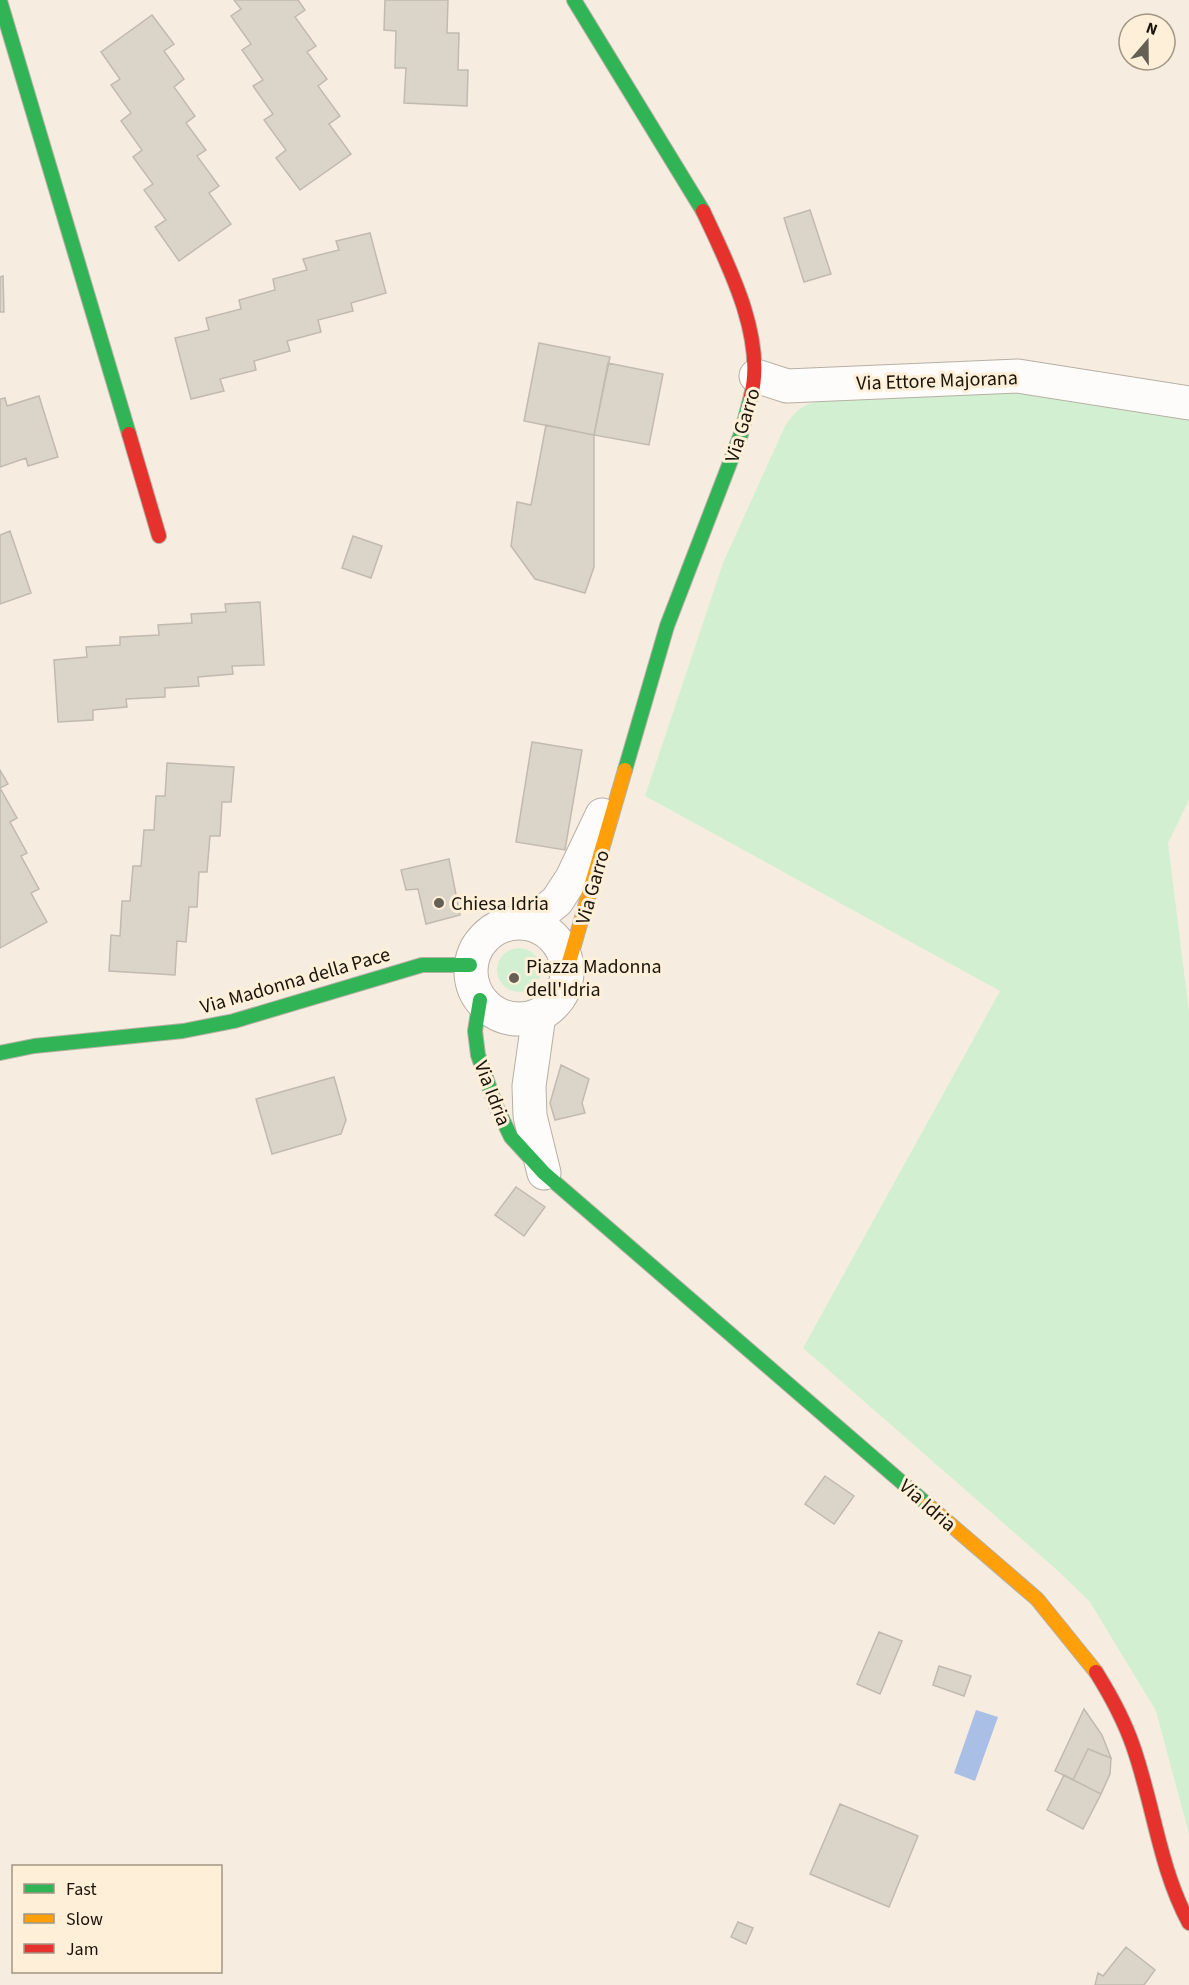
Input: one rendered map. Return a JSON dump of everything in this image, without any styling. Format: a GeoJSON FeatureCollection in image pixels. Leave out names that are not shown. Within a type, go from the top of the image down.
{"type":"FeatureCollection","features":[{"type":"Feature","properties":{"kind":"street","name":"Via Garro"},"geometry":{"type":"LineString","coordinates":[[567,969],[593,886],[623,770],[667,626],[741,434],[756,376],[746,315],[726,260],[698,201],[574,0]]}},
{"type":"Feature","properties":{"kind":"street"},"geometry":{"type":"LineString","coordinates":[[0,1],[159,536]]}},
{"type":"Feature","properties":{"kind":"street","name":"Via Ettore Majorana"},"geometry":{"type":"LineString","coordinates":[[756,376],[787,386],[1018,376],[1189,403]]}},
{"type":"Feature","properties":{"kind":"street","name":"Via Garro"},"geometry":{"type":"LineString","coordinates":[[529,924],[557,901],[572,878],[623,770]]}},
{"type":"Feature","properties":{"kind":"street"},"geometry":{"type":"LineString","coordinates":[[513,922],[529,924],[544,930],[556,940],[564,954],[567,969],[564,988],[554,1004],[539,1015],[523,1019],[507,1018],[492,1011],[480,1000],[471,977],[470,965],[475,949],[484,936],[498,927],[513,922]]}},
{"type":"Feature","properties":{"kind":"street","name":"Via Madonna della Pace"},"geometry":{"type":"LineString","coordinates":[[0,1053],[34,1046],[183,1030],[234,1021],[422,965],[470,965]]}},
{"type":"Feature","properties":{"kind":"street","name":"Via Idria"},"geometry":{"type":"LineString","coordinates":[[480,1000],[475,1031],[478,1055],[496,1106],[511,1137],[544,1173],[1037,1599],[1081,1650],[1112,1698],[1134,1746],[1168,1876],[1189,1923]]}},
{"type":"Feature","properties":{"kind":"street","name":"Via Idria"},"geometry":{"type":"LineString","coordinates":[[539,1015],[529,1086],[530,1116],[544,1173]]}},
{"type":"Feature","properties":{"kind":"green space"},"geometry":{"type":"Polygon","coordinates":[[[992,387],[1189,419],[1189,800],[1168,843],[1189,1012],[1189,1834],[1156,1711],[1090,1602],[1057,1570],[803,1348],[1000,991],[645,796],[723,563],[785,426],[793,415],[806,405],[824,401],[992,387]]]}},
{"type":"Feature","properties":{"kind":"green space"},"geometry":{"type":"Polygon","coordinates":[[[519,948],[534,955],[541,970],[534,985],[519,992],[504,985],[497,970],[504,955],[519,948]]]}},
{"type":"Feature","properties":{"kind":"water"},"geometry":{"type":"Polygon","coordinates":[[[976,1710],[998,1717],[975,1781],[954,1773],[976,1710]]]}},
{"type":"Feature","properties":{"kind":"building"},"geometry":{"type":"Polygon","coordinates":[[[234,0],[298,0],[305,10],[295,17],[316,46],[307,52],[327,79],[318,86],[340,116],[329,124],[351,154],[300,190],[276,158],[286,150],[264,120],[273,114],[253,86],[263,80],[242,50],[251,44],[231,16],[241,9],[234,0]]]}},
{"type":"Feature","properties":{"kind":"building"},"geometry":{"type":"Polygon","coordinates":[[[385,0],[448,0],[447,33],[459,33],[458,70],[468,70],[467,106],[404,103],[406,68],[395,68],[396,31],[384,30],[385,0]]]}},
{"type":"Feature","properties":{"kind":"building"},"geometry":{"type":"Polygon","coordinates":[[[152,15],[174,44],[164,51],[184,79],[174,87],[195,116],[186,123],[206,150],[197,156],[219,186],[209,193],[231,224],[179,261],[155,227],[166,220],[144,190],[153,184],[133,157],[142,150],[121,121],[131,113],[111,85],[120,79],[101,52],[152,15]]]}},
{"type":"Feature","properties":{"kind":"building"},"geometry":{"type":"Polygon","coordinates":[[[810,210],[831,274],[804,282],[784,218],[810,210]]]}},
{"type":"Feature","properties":{"kind":"building"},"geometry":{"type":"Polygon","coordinates":[[[370,233],[386,293],[351,303],[353,311],[318,320],[321,332],[287,341],[290,351],[254,361],[256,370],[220,379],[224,391],[191,399],[175,338],[209,330],[206,318],[241,309],[239,300],[275,290],[273,279],[307,270],[303,259],[339,250],[336,241],[370,233]]]}},
{"type":"Feature","properties":{"kind":"building"},"geometry":{"type":"Polygon","coordinates":[[[3,276],[4,312],[0,312],[0,277],[3,276]]]}},
{"type":"Feature","properties":{"kind":"building"},"geometry":{"type":"Polygon","coordinates":[[[539,343],[610,357],[594,435],[524,421],[539,343]]]}},
{"type":"Feature","properties":{"kind":"building"},"geometry":{"type":"Polygon","coordinates":[[[608,363],[663,374],[649,445],[594,435],[608,363]]]}},
{"type":"Feature","properties":{"kind":"building"},"geometry":{"type":"Polygon","coordinates":[[[39,396],[58,457],[28,466],[26,458],[0,467],[0,399],[5,398],[7,406],[39,396]]]}},
{"type":"Feature","properties":{"kind":"building"},"geometry":{"type":"Polygon","coordinates":[[[546,425],[594,435],[594,567],[585,593],[535,579],[511,546],[517,502],[531,505],[546,425]]]}},
{"type":"Feature","properties":{"kind":"building"},"geometry":{"type":"Polygon","coordinates":[[[10,531],[31,593],[0,604],[0,535],[10,531]]]}},
{"type":"Feature","properties":{"kind":"building"},"geometry":{"type":"Polygon","coordinates":[[[353,536],[382,546],[371,578],[342,568],[353,536]]]}},
{"type":"Feature","properties":{"kind":"building"},"geometry":{"type":"Polygon","coordinates":[[[260,602],[264,665],[232,666],[233,674],[198,677],[199,686],[165,688],[165,697],[126,699],[127,707],[93,710],[93,720],[58,722],[54,660],[87,657],[86,647],[120,645],[120,637],[159,635],[158,625],[192,623],[191,614],[226,612],[225,604],[260,602]]]}},
{"type":"Feature","properties":{"kind":"building"},"geometry":{"type":"Polygon","coordinates":[[[532,742],[582,750],[565,850],[516,842],[532,742]]]}},
{"type":"Feature","properties":{"kind":"building"},"geometry":{"type":"Polygon","coordinates":[[[167,763],[234,767],[231,802],[222,802],[220,836],[210,836],[207,872],[199,872],[197,907],[189,907],[186,942],[177,941],[175,975],[109,971],[111,935],[120,936],[122,901],[130,901],[133,866],[141,866],[144,830],[154,830],[156,796],[165,796],[167,763]]]}},
{"type":"Feature","properties":{"kind":"building"},"geometry":{"type":"Polygon","coordinates":[[[0,770],[8,784],[0,788],[0,770]]]}},
{"type":"Feature","properties":{"kind":"building"},"geometry":{"type":"Polygon","coordinates":[[[0,788],[17,818],[10,822],[27,853],[21,856],[39,889],[31,893],[47,922],[0,948],[0,788]]]}},
{"type":"Feature","properties":{"kind":"building","name":"Chiesa Idria"},"geometry":{"type":"Polygon","coordinates":[[[449,859],[460,915],[426,924],[418,889],[406,890],[401,870],[449,859]]]}},
{"type":"Feature","properties":{"kind":"building"},"geometry":{"type":"Polygon","coordinates":[[[561,1065],[589,1079],[582,1103],[585,1113],[555,1120],[550,1103],[561,1065]]]}},
{"type":"Feature","properties":{"kind":"building"},"geometry":{"type":"Polygon","coordinates":[[[334,1077],[346,1120],[341,1134],[272,1154],[256,1099],[334,1077]]]}},
{"type":"Feature","properties":{"kind":"building"},"geometry":{"type":"Polygon","coordinates":[[[516,1187],[545,1207],[524,1236],[495,1215],[516,1187]]]}},
{"type":"Feature","properties":{"kind":"building"},"geometry":{"type":"Polygon","coordinates":[[[825,1476],[854,1496],[834,1524],[805,1504],[825,1476]]]}},
{"type":"Feature","properties":{"kind":"building"},"geometry":{"type":"Polygon","coordinates":[[[879,1632],[902,1641],[880,1694],[857,1684],[879,1632]]]}},
{"type":"Feature","properties":{"kind":"building"},"geometry":{"type":"Polygon","coordinates":[[[939,1666],[971,1676],[964,1696],[933,1685],[939,1666]]]}},
{"type":"Feature","properties":{"kind":"building"},"geometry":{"type":"Polygon","coordinates":[[[1084,1709],[1102,1735],[1111,1758],[1088,1749],[1073,1780],[1055,1771],[1084,1709]]]}},
{"type":"Feature","properties":{"kind":"building"},"geometry":{"type":"Polygon","coordinates":[[[1088,1749],[1111,1758],[1110,1774],[1101,1794],[1073,1780],[1088,1749]]]}},
{"type":"Feature","properties":{"kind":"building"},"geometry":{"type":"Polygon","coordinates":[[[1064,1775],[1101,1794],[1083,1829],[1047,1810],[1064,1775]]]}},
{"type":"Feature","properties":{"kind":"building"},"geometry":{"type":"Polygon","coordinates":[[[840,1804],[918,1836],[889,1907],[810,1874],[840,1804]]]}},
{"type":"Feature","properties":{"kind":"building"},"geometry":{"type":"Polygon","coordinates":[[[738,1922],[753,1928],[746,1944],[731,1937],[738,1922]]]}},
{"type":"Feature","properties":{"kind":"building"},"geometry":{"type":"Polygon","coordinates":[[[1126,1947],[1155,1970],[1144,1985],[1095,1985],[1098,1973],[1103,1976],[1126,1947]]]}},
{"type":"Feature","properties":{"kind":"traffic: fast"},"geometry":{"type":"LineString","coordinates":[[574,0],[703,211]]}},
{"type":"Feature","properties":{"kind":"traffic: fast"},"geometry":{"type":"LineString","coordinates":[[0,1],[129,434]]}},
{"type":"Feature","properties":{"kind":"traffic: fast"},"geometry":{"type":"LineString","coordinates":[[625,770],[667,626],[741,434],[751,396]]}},
{"type":"Feature","properties":{"kind":"traffic: fast"},"geometry":{"type":"LineString","coordinates":[[0,1053],[34,1046],[183,1031],[234,1021],[422,965],[470,965]]}},
{"type":"Feature","properties":{"kind":"traffic: fast"},"geometry":{"type":"LineString","coordinates":[[480,1000],[475,1031],[478,1055],[496,1106],[511,1137],[544,1173],[928,1505]]}},
{"type":"Feature","properties":{"kind":"traffic: slow"},"geometry":{"type":"LineString","coordinates":[[567,969],[625,770]]}},
{"type":"Feature","properties":{"kind":"traffic: slow"},"geometry":{"type":"LineString","coordinates":[[928,1505],[1037,1599],[1096,1672]]}},
{"type":"Feature","properties":{"kind":"traffic: jam"},"geometry":{"type":"LineString","coordinates":[[703,211],[733,278],[749,326],[754,374],[751,396]]}},
{"type":"Feature","properties":{"kind":"traffic: jam"},"geometry":{"type":"LineString","coordinates":[[129,434],[159,536]]}},
{"type":"Feature","properties":{"kind":"traffic: jam"},"geometry":{"type":"LineString","coordinates":[[1096,1672],[1117,1708],[1129,1736],[1171,1880],[1189,1923]]}},
{"type":"Feature","properties":{"kind":"place","name":"Chiesa Idria"},"geometry":{"type":"Point","coordinates":[439,903]}},
{"type":"Feature","properties":{"kind":"place","name":"Piazza Madonna dell'Idria"},"geometry":{"type":"Point","coordinates":[514,978]}}]}
